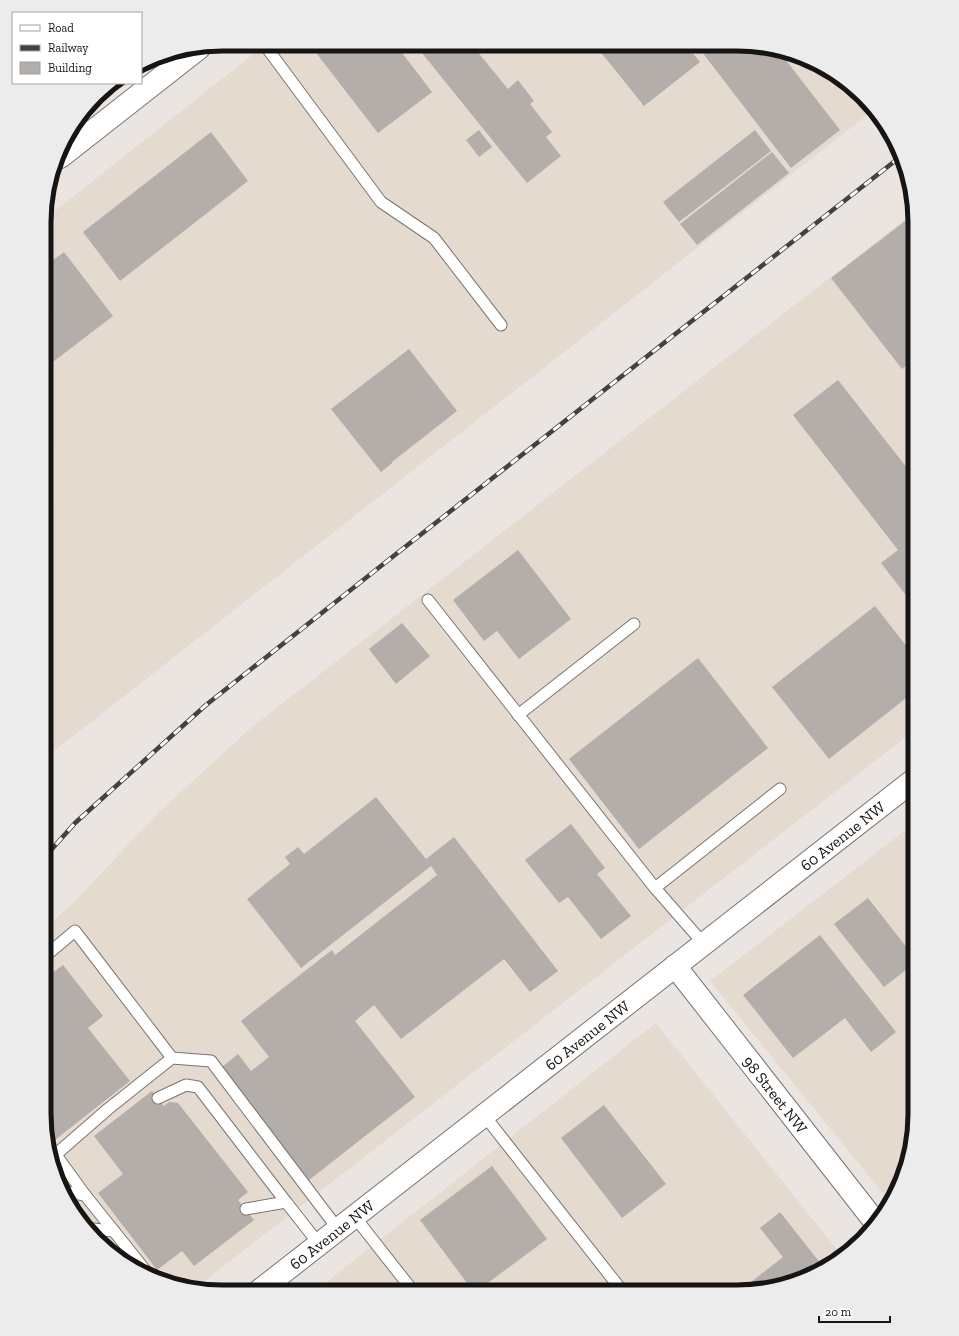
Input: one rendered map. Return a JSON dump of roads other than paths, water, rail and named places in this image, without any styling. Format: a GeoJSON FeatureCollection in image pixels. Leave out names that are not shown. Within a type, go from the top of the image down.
{"type":"FeatureCollection","features":[{"type":"Feature","properties":{"kind":"street"},"geometry":{"type":"LineString","coordinates":[[67,152],[192,53]]}},
{"type":"Feature","properties":{"kind":"street","name":"60 Avenue NW"},"geometry":{"type":"LineString","coordinates":[[267,1285],[908,784]]}},
{"type":"Feature","properties":{"kind":"street","name":"98 Street NW"},"geometry":{"type":"LineString","coordinates":[[674,966],[873,1219]]}},
{"type":"Feature","properties":{"kind":"lane"},"geometry":{"type":"LineString","coordinates":[[269,51],[381,202],[434,238],[501,325]]}},
{"type":"Feature","properties":{"kind":"lane"},"geometry":{"type":"LineString","coordinates":[[428,600],[655,888],[703,943]]}},
{"type":"Feature","properties":{"kind":"lane"},"geometry":{"type":"LineString","coordinates":[[518,715],[634,624]]}},
{"type":"Feature","properties":{"kind":"lane"},"geometry":{"type":"LineString","coordinates":[[655,888],[780,789]]}},
{"type":"Feature","properties":{"kind":"lane"},"geometry":{"type":"LineString","coordinates":[[51,951],[75,930],[172,1058]]}},
{"type":"Feature","properties":{"kind":"lane"},"geometry":{"type":"LineString","coordinates":[[56,1154],[108,1109],[172,1058],[211,1060],[346,1222],[407,1285]]}},
{"type":"Feature","properties":{"kind":"lane"},"geometry":{"type":"LineString","coordinates":[[158,1098],[186,1085],[198,1087],[319,1244]]}},
{"type":"Feature","properties":{"kind":"lane"},"geometry":{"type":"LineString","coordinates":[[484,1115],[618,1285]]}},
{"type":"Feature","properties":{"kind":"lane"},"geometry":{"type":"LineString","coordinates":[[57,1157],[137,1262]]}},
{"type":"Feature","properties":{"kind":"lane"},"geometry":{"type":"LineString","coordinates":[[71,1193],[85,1195]]}},
{"type":"Feature","properties":{"kind":"lane"},"geometry":{"type":"LineString","coordinates":[[246,1209],[286,1202]]}},
{"type":"Feature","properties":{"kind":"lane"},"geometry":{"type":"LineString","coordinates":[[96,1229],[114,1231]]}},
{"type":"Feature","properties":{"kind":"railway"},"geometry":{"type":"LineString","coordinates":[[51,850],[75,823],[206,705],[896,160]]}}]}
